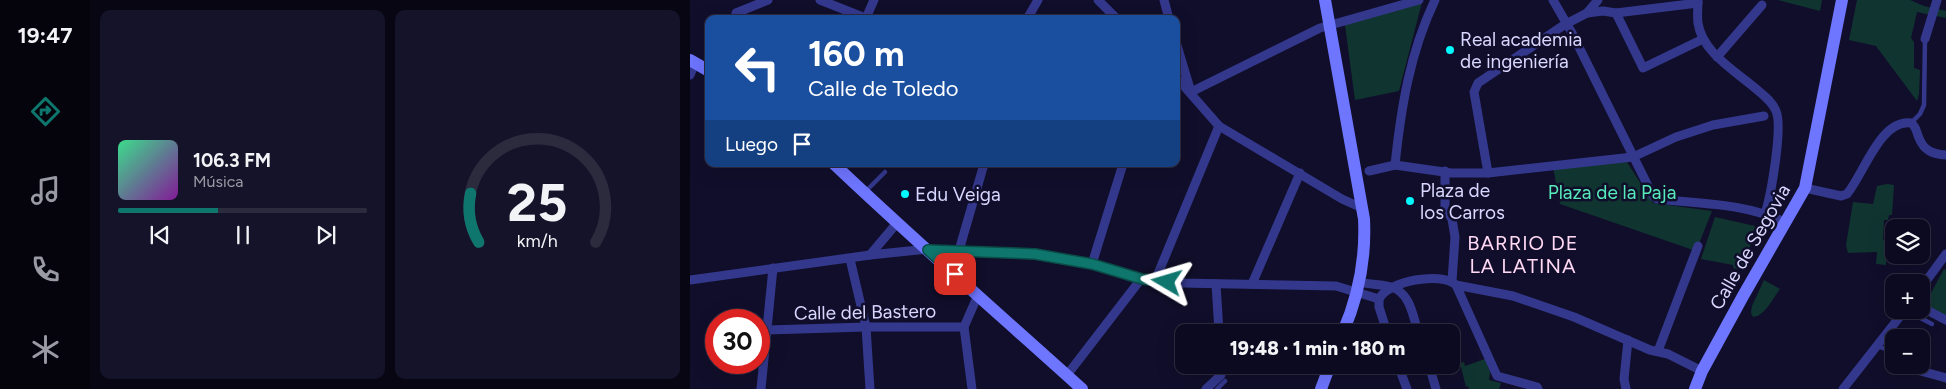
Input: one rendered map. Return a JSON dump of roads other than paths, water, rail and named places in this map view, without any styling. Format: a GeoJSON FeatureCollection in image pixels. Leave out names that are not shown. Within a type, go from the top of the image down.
{"type":"FeatureCollection","features":[{"type":"Feature","properties":{"kind":"street"},"geometry":{"type":"LineString","coordinates":[[736,13],[768,0]]}},
{"type":"Feature","properties":{"kind":"street"},"geometry":{"type":"LineString","coordinates":[[822,0],[859,15]]}},
{"type":"Feature","properties":{"kind":"street"},"geometry":{"type":"LineString","coordinates":[[842,9],[847,0]]}},
{"type":"Feature","properties":{"kind":"street"},"geometry":{"type":"LineString","coordinates":[[868,15],[874,0]]}},
{"type":"Feature","properties":{"kind":"street"},"geometry":{"type":"LineString","coordinates":[[1029,15],[1038,0]]}},
{"type":"Feature","properties":{"kind":"street"},"geometry":{"type":"LineString","coordinates":[[1098,0],[1113,15]]}},
{"type":"Feature","properties":{"kind":"street"},"geometry":{"type":"LineString","coordinates":[[1164,0],[1168,15]]}},
{"type":"Feature","properties":{"kind":"street"},"geometry":{"type":"LineString","coordinates":[[1325,0],[1362,208],[1364,242],[1359,287],[1346,324]]}},
{"type":"Feature","properties":{"kind":"street"},"geometry":{"type":"LineString","coordinates":[[1191,92],[1330,25],[1419,0]]}},
{"type":"Feature","properties":{"kind":"street"},"geometry":{"type":"LineString","coordinates":[[1395,165],[1404,95],[1422,28],[1435,0]]}},
{"type":"Feature","properties":{"kind":"street"},"geometry":{"type":"LineString","coordinates":[[1553,0],[1567,23],[1653,196],[1657,199],[1749,210],[1765,214],[1786,223]]}},
{"type":"Feature","properties":{"kind":"street"},"geometry":{"type":"LineString","coordinates":[[1488,170],[1474,92],[1478,82],[1567,23],[1586,13],[1598,0]]}},
{"type":"Feature","properties":{"kind":"street","name":"Calle de Segovia"},"geometry":{"type":"LineString","coordinates":[[1695,389],[1702,371],[1743,296],[1806,188],[1842,0]]}},
{"type":"Feature","properties":{"kind":"street"},"geometry":{"type":"LineString","coordinates":[[1925,39],[1937,0]]}},
{"type":"Feature","properties":{"kind":"street"},"geometry":{"type":"LineString","coordinates":[[1586,13],[1603,11],[1616,13],[1698,1],[1698,23],[1703,39],[1717,56],[1769,100],[1778,117],[1769,203],[1765,214]]}},
{"type":"Feature","properties":{"kind":"street"},"geometry":{"type":"LineString","coordinates":[[1717,56],[1762,5]]}},
{"type":"Feature","properties":{"kind":"street"},"geometry":{"type":"LineString","coordinates":[[1616,13],[1642,68],[1703,39]]}},
{"type":"Feature","properties":{"kind":"street"},"geometry":{"type":"LineString","coordinates":[[1180,55],[1191,92]]}},
{"type":"Feature","properties":{"kind":"street"},"geometry":{"type":"LineString","coordinates":[[692,66],[705,70]]}},
{"type":"Feature","properties":{"kind":"street"},"geometry":{"type":"LineString","coordinates":[[1180,81],[1219,126],[1342,199],[1362,208]]}},
{"type":"Feature","properties":{"kind":"street"},"geometry":{"type":"LineString","coordinates":[[1369,171],[1395,165],[1448,172],[1633,158],[1676,137],[1721,124],[1764,116]]}},
{"type":"Feature","properties":{"kind":"street"},"geometry":{"type":"LineString","coordinates":[[1806,188],[1844,196],[1849,192],[1889,130],[1899,124],[1911,123],[1915,126],[1924,148],[1935,154],[1946,155]]}},
{"type":"Feature","properties":{"kind":"street"},"geometry":{"type":"LineString","coordinates":[[1155,281],[1219,126]]}},
{"type":"Feature","properties":{"kind":"street"},"geometry":{"type":"LineString","coordinates":[[837,167],[1082,389]]}},
{"type":"Feature","properties":{"kind":"street"},"geometry":{"type":"LineString","coordinates":[[945,264],[958,252],[983,167]]}},
{"type":"Feature","properties":{"kind":"street"},"geometry":{"type":"LineString","coordinates":[[1092,264],[1122,167]]}},
{"type":"Feature","properties":{"kind":"street"},"geometry":{"type":"LineString","coordinates":[[1448,172],[1445,209],[1452,219],[1455,237],[1454,283],[1497,376],[1537,387],[1538,389]]}},
{"type":"Feature","properties":{"kind":"street"},"geometry":{"type":"LineString","coordinates":[[1252,284],[1300,174]]}},
{"type":"Feature","properties":{"kind":"street"},"geometry":{"type":"LineString","coordinates":[[870,255],[897,223]]}},
{"type":"Feature","properties":{"kind":"street"},"geometry":{"type":"LineString","coordinates":[[1658,351],[1698,246]]}},
{"type":"Feature","properties":{"kind":"street"},"geometry":{"type":"LineString","coordinates":[[690,280],[870,255],[928,250],[1035,254],[1092,264],[1155,281],[1391,287],[1404,295],[1408,301],[1415,324]]}},
{"type":"Feature","properties":{"kind":"street"},"geometry":{"type":"LineString","coordinates":[[1930,279],[1943,266],[1946,254]]}},
{"type":"Feature","properties":{"kind":"street"},"geometry":{"type":"LineString","coordinates":[[850,259],[866,327],[870,389]]}},
{"type":"Feature","properties":{"kind":"street"},"geometry":{"type":"LineString","coordinates":[[769,309],[774,268]]}},
{"type":"Feature","properties":{"kind":"street"},"geometry":{"type":"LineString","coordinates":[[1384,324],[1379,307],[1379,299],[1382,294],[1391,287],[1404,282],[1440,278],[1454,283],[1513,296],[1574,318],[1650,350],[1658,351],[1702,371]]}},
{"type":"Feature","properties":{"kind":"street"},"geometry":{"type":"LineString","coordinates":[[1067,375],[1142,279]]}},
{"type":"Feature","properties":{"kind":"street"},"geometry":{"type":"LineString","coordinates":[[1216,284],[1218,324]]}},
{"type":"Feature","properties":{"kind":"street"},"geometry":{"type":"LineString","coordinates":[[1359,287],[1379,299]]}},
{"type":"Feature","properties":{"kind":"street"},"geometry":{"type":"LineString","coordinates":[[972,389],[964,328],[978,295]]}},
{"type":"Feature","properties":{"kind":"street"},"geometry":{"type":"LineString","coordinates":[[1930,312],[1946,320]]}},
{"type":"Feature","properties":{"kind":"street"},"geometry":{"type":"LineString","coordinates":[[1843,389],[1898,319]]}},
{"type":"Feature","properties":{"kind":"street","name":"Calle del Bastero"},"geometry":{"type":"LineString","coordinates":[[770,330],[866,327],[964,328]]}},
{"type":"Feature","properties":{"kind":"street"},"geometry":{"type":"LineString","coordinates":[[1624,389],[1628,340]]}},
{"type":"Feature","properties":{"kind":"street"},"geometry":{"type":"LineString","coordinates":[[1930,373],[1946,378]]}},
{"type":"Feature","properties":{"kind":"street"},"geometry":{"type":"LineString","coordinates":[[761,389],[763,374]]}},
{"type":"Feature","properties":{"kind":"street"},"geometry":{"type":"LineString","coordinates":[[1206,389],[1221,374]]}},
{"type":"Feature","properties":{"kind":"street"},"geometry":{"type":"LineString","coordinates":[[1321,389],[1327,374]]}},
{"type":"Feature","properties":{"kind":"street"},"geometry":{"type":"LineString","coordinates":[[1401,374],[1407,389]]}},
{"type":"Feature","properties":{"kind":"street"},"geometry":{"type":"LineString","coordinates":[[1431,374],[1436,389]]}},
{"type":"Feature","properties":{"kind":"lane"},"geometry":{"type":"LineString","coordinates":[[1911,123],[1920,114],[1924,105],[1925,39]]}},
{"type":"Feature","properties":{"kind":"lane"},"geometry":{"type":"LineString","coordinates":[[864,192],[885,172]]}},
{"type":"Feature","properties":{"kind":"lane"},"geometry":{"type":"LineString","coordinates":[[1922,319],[1932,324]]}},
{"type":"Feature","properties":{"kind":"lane"},"geometry":{"type":"LineString","coordinates":[[1877,346],[1885,349]]}},
{"type":"Feature","properties":{"kind":"lane"},"geometry":{"type":"LineString","coordinates":[[1217,389],[1225,381]]}},
{"type":"Feature","properties":{"kind":"place","name":"Real academia de ingeniería"},"geometry":{"type":"Point","coordinates":[1450,50]}},
{"type":"Feature","properties":{"kind":"place","name":"Edu Veiga"},"geometry":{"type":"Point","coordinates":[905,194]}},
{"type":"Feature","properties":{"kind":"place","name":"Plaza de los Carros"},"geometry":{"type":"Point","coordinates":[1410,201]}},
{"type":"Feature","properties":{"kind":"district","name":"BARRIO DE LA LATINA"},"geometry":{"type":"Point","coordinates":[1523,254]}},
{"type":"Feature","properties":{"kind":"park label","name":"Plaza de la Paja"},"geometry":{"type":"Point","coordinates":[1612,192]}}]}
